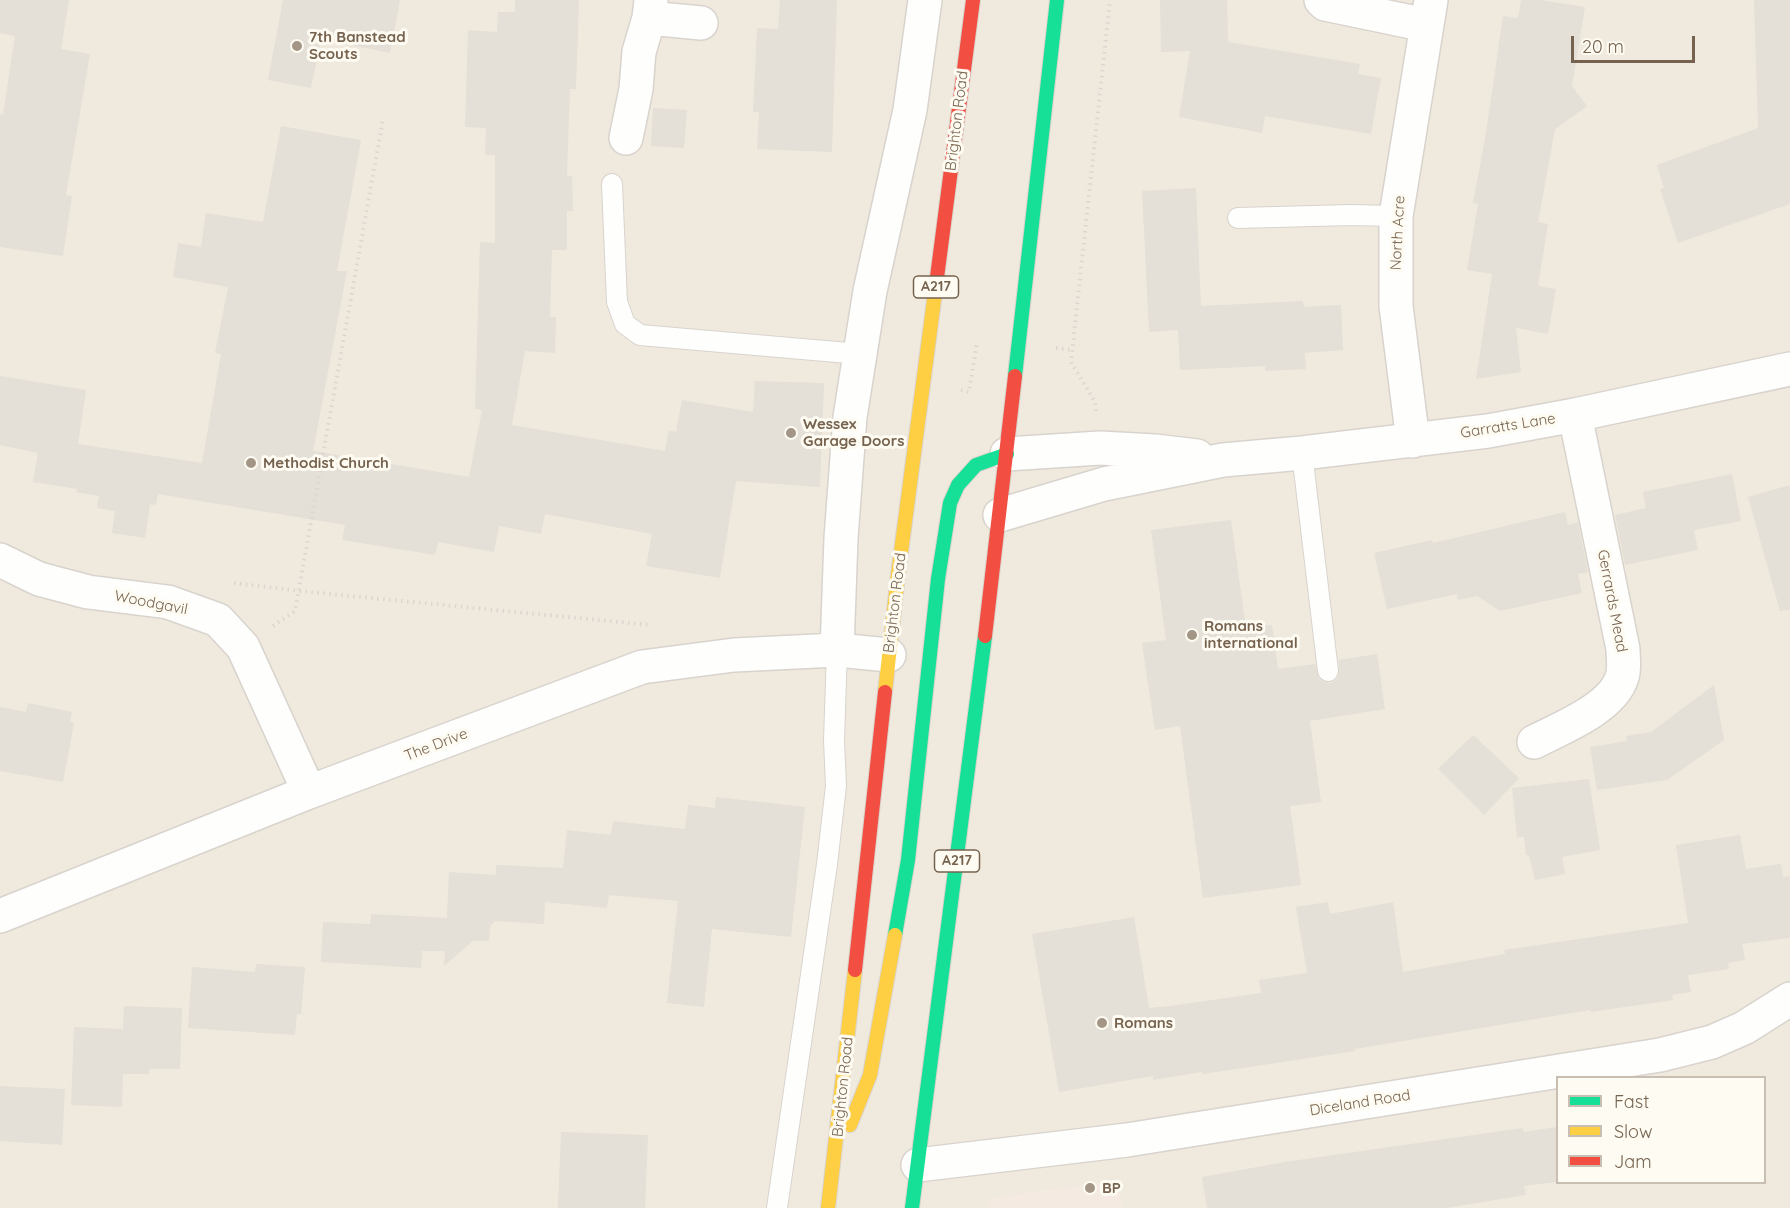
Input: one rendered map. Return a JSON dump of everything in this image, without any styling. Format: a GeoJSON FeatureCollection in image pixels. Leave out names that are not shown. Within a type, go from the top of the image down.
{"type":"FeatureCollection","features":[{"type":"Feature","properties":{"kind":"highway","name":"Brighton Road"},"geometry":{"type":"LineString","coordinates":[[828,1208],[867,872],[888,655],[973,0]]}},
{"type":"Feature","properties":{"kind":"highway","name":"A217"},"geometry":{"type":"LineString","coordinates":[[912,1208],[1000,515],[1057,0]]}},
{"type":"Feature","properties":{"kind":"highway"},"geometry":{"type":"LineString","coordinates":[[834,1169],[870,1075],[908,860],[938,579],[950,503],[958,485],[976,465],[1007,454]]}},
{"type":"Feature","properties":{"kind":"street"},"geometry":{"type":"LineString","coordinates":[[837,650],[841,538],[849,428],[870,291],[910,110],[925,0]]}},
{"type":"Feature","properties":{"kind":"street","name":"North Acre"},"geometry":{"type":"LineString","coordinates":[[1321,0],[1325,4],[1428,13],[1396,216],[1396,306],[1413,441]]}},
{"type":"Feature","properties":{"kind":"street"},"geometry":{"type":"LineString","coordinates":[[626,138],[636,89],[639,52],[650,9],[701,23]]}},
{"type":"Feature","properties":{"kind":"street","name":"Garratts Lane"},"geometry":{"type":"LineString","coordinates":[[1000,515],[1104,484],[1223,460],[1413,441],[1575,415],[1790,369]]}},
{"type":"Feature","properties":{"kind":"street","name":"Gerrards Mead"},"geometry":{"type":"LineString","coordinates":[[1534,742],[1590,714],[1610,696],[1623,677],[1623,649],[1575,415]]}},
{"type":"Feature","properties":{"kind":"street","name":"Garratts Lane"},"geometry":{"type":"LineString","coordinates":[[1007,454],[1100,448],[1155,451],[1223,460]]}},
{"type":"Feature","properties":{"kind":"street","name":"Woodgavil"},"geometry":{"type":"LineString","coordinates":[[0,560],[39,579],[88,592],[168,602],[218,620],[243,647],[309,792]]}},
{"type":"Feature","properties":{"kind":"street","name":"The Drive"},"geometry":{"type":"LineString","coordinates":[[0,916],[309,792],[642,667],[734,655],[837,650],[888,655]]}},
{"type":"Feature","properties":{"kind":"street","name":"Diceland Road"},"geometry":{"type":"LineString","coordinates":[[918,1165],[1127,1140],[1660,1055],[1722,1038],[1744,1028],[1790,999]]}},
{"type":"Feature","properties":{"kind":"lane"},"geometry":{"type":"LineString","coordinates":[[612,184],[617,302],[625,324],[640,335],[860,354]]}},
{"type":"Feature","properties":{"kind":"lane"},"geometry":{"type":"LineString","coordinates":[[1238,218],[1396,216]]}},
{"type":"Feature","properties":{"kind":"lane"},"geometry":{"type":"LineString","coordinates":[[1302,453],[1328,671]]}},
{"type":"Feature","properties":{"kind":"lane"},"geometry":{"type":"LineString","coordinates":[[777,1208],[827,864],[836,786],[834,740],[837,650]]}},
{"type":"Feature","properties":{"kind":"path"},"geometry":{"type":"LineString","coordinates":[[1095,402],[1071,362],[1110,0]]}},
{"type":"Feature","properties":{"kind":"path"},"geometry":{"type":"LineString","coordinates":[[243,647],[295,611],[383,119]]}},
{"type":"Feature","properties":{"kind":"path"},"geometry":{"type":"LineString","coordinates":[[224,582],[651,625]]}},
{"type":"Feature","properties":{"kind":"shaded area"},"geometry":{"type":"Polygon","coordinates":[[[0,0],[1790,0],[1790,1208],[0,1208],[0,0]]]}},
{"type":"Feature","properties":{"kind":"shaded area","name":"BP"},"geometry":{"type":"Polygon","coordinates":[[[1118,1181],[1122,1208],[986,1208],[991,1200],[1004,1196],[1118,1181]]]}},
{"type":"Feature","properties":{"kind":"building"},"geometry":{"type":"Polygon","coordinates":[[[0,0],[69,0],[61,49],[90,54],[66,195],[72,196],[63,256],[0,247],[0,114],[3,115],[15,36],[0,33],[0,0]]]}},
{"type":"Feature","properties":{"kind":"building","name":"7th Banstead Scouts"},"geometry":{"type":"Polygon","coordinates":[[[283,0],[400,0],[390,53],[321,39],[311,88],[268,80],[283,0]]]}},
{"type":"Feature","properties":{"kind":"building"},"geometry":{"type":"Polygon","coordinates":[[[515,0],[579,0],[576,89],[570,89],[567,176],[572,176],[573,211],[567,211],[567,250],[552,250],[550,317],[556,317],[555,353],[525,351],[512,425],[665,451],[669,430],[676,432],[682,400],[753,412],[755,381],[824,383],[820,487],[736,481],[720,578],[646,566],[652,534],[545,514],[541,534],[499,526],[494,552],[438,542],[435,555],[342,540],[345,525],[158,494],[156,505],[150,504],[145,538],[112,533],[115,511],[97,508],[99,496],[76,492],[77,489],[33,482],[38,453],[0,445],[0,376],[86,390],[78,444],[202,463],[221,354],[215,353],[228,287],[173,277],[178,243],[201,247],[206,213],[263,222],[281,126],[361,140],[337,271],[347,271],[313,451],[469,477],[482,410],[475,409],[480,242],[495,243],[495,155],[485,155],[486,128],[465,127],[468,30],[497,32],[498,12],[515,12],[515,0]]]}},
{"type":"Feature","properties":{"kind":"building"},"geometry":{"type":"Polygon","coordinates":[[[780,0],[837,0],[832,152],[757,149],[759,112],[753,112],[757,28],[778,29],[780,0]]]}},
{"type":"Feature","properties":{"kind":"building"},"geometry":{"type":"Polygon","coordinates":[[[1160,0],[1227,0],[1228,42],[1360,64],[1358,74],[1381,78],[1371,134],[1265,116],[1262,133],[1179,117],[1190,51],[1161,52],[1160,0]]]}},
{"type":"Feature","properties":{"kind":"building"},"geometry":{"type":"Polygon","coordinates":[[[1521,0],[1540,0],[1585,7],[1572,86],[1587,106],[1555,129],[1538,222],[1548,224],[1538,286],[1556,289],[1548,334],[1516,328],[1521,372],[1476,379],[1492,274],[1467,270],[1478,204],[1473,203],[1503,16],[1518,18],[1521,0]]]}},
{"type":"Feature","properties":{"kind":"building"},"geometry":{"type":"Polygon","coordinates":[[[1754,0],[1790,0],[1790,204],[1678,243],[1660,189],[1664,188],[1657,165],[1758,128],[1754,0]]]}},
{"type":"Feature","properties":{"kind":"building"},"geometry":{"type":"Polygon","coordinates":[[[653,108],[687,110],[684,148],[651,146],[653,108]]]}},
{"type":"Feature","properties":{"kind":"building"},"geometry":{"type":"Polygon","coordinates":[[[1196,188],[1201,306],[1303,301],[1304,307],[1341,305],[1343,350],[1305,353],[1306,369],[1265,371],[1265,366],[1180,370],[1178,330],[1149,332],[1142,191],[1196,188]]]}},
{"type":"Feature","properties":{"kind":"building"},"geometry":{"type":"Polygon","coordinates":[[[1732,474],[1741,521],[1694,530],[1698,550],[1625,565],[1615,515],[1646,508],[1643,492],[1732,474]]]}},
{"type":"Feature","properties":{"kind":"building"},"geometry":{"type":"Polygon","coordinates":[[[1790,485],[1790,610],[1780,611],[1748,497],[1790,485]]]}},
{"type":"Feature","properties":{"kind":"building"},"geometry":{"type":"Polygon","coordinates":[[[1565,512],[1568,525],[1578,522],[1588,572],[1578,574],[1582,593],[1500,611],[1477,596],[1458,600],[1457,594],[1387,609],[1374,553],[1432,540],[1433,543],[1565,512]]]}},
{"type":"Feature","properties":{"kind":"building"},"geometry":{"type":"Polygon","coordinates":[[[1231,520],[1246,628],[1272,625],[1278,669],[1315,664],[1319,679],[1330,683],[1339,675],[1339,660],[1377,654],[1385,709],[1310,721],[1321,802],[1290,806],[1301,885],[1203,898],[1180,726],[1155,730],[1142,643],[1166,640],[1151,530],[1231,520]]]}},
{"type":"Feature","properties":{"kind":"building"},"geometry":{"type":"Polygon","coordinates":[[[1714,685],[1724,740],[1667,780],[1597,790],[1590,747],[1627,741],[1626,736],[1651,732],[1714,685]]]}},
{"type":"Feature","properties":{"kind":"building"},"geometry":{"type":"Polygon","coordinates":[[[28,703],[72,712],[70,722],[74,723],[63,782],[0,771],[0,707],[26,712],[28,703]]]}},
{"type":"Feature","properties":{"kind":"building"},"geometry":{"type":"Polygon","coordinates":[[[1473,735],[1519,778],[1484,815],[1438,769],[1473,735]]]}},
{"type":"Feature","properties":{"kind":"building"},"geometry":{"type":"Polygon","coordinates":[[[1589,779],[1600,850],[1562,857],[1565,874],[1535,880],[1529,855],[1526,855],[1524,837],[1517,837],[1512,788],[1589,779]]]}},
{"type":"Feature","properties":{"kind":"building"},"geometry":{"type":"Polygon","coordinates":[[[716,797],[805,807],[791,937],[712,929],[704,1007],[667,1003],[678,901],[609,895],[607,908],[545,902],[544,924],[495,921],[490,926],[489,941],[473,941],[444,966],[445,951],[422,951],[421,968],[321,962],[323,922],[370,924],[371,914],[447,918],[449,872],[496,875],[496,865],[563,868],[567,830],[611,835],[613,821],[685,829],[688,805],[715,808],[716,797]]]}},
{"type":"Feature","properties":{"kind":"building"},"geometry":{"type":"Polygon","coordinates":[[[1740,835],[1746,869],[1781,864],[1783,877],[1790,876],[1790,938],[1742,944],[1745,960],[1728,963],[1729,969],[1688,975],[1691,992],[1672,995],[1673,1000],[1591,1012],[1590,1010],[1355,1049],[1355,1051],[1203,1074],[1202,1072],[1153,1080],[1153,1076],[1059,1092],[1032,934],[1134,917],[1149,1008],[1170,1006],[1261,993],[1259,980],[1307,973],[1296,907],[1328,902],[1330,914],[1393,902],[1403,972],[1505,954],[1504,950],[1688,923],[1676,845],[1740,835]]]}},
{"type":"Feature","properties":{"kind":"building"},"geometry":{"type":"Polygon","coordinates":[[[256,964],[305,967],[301,1014],[297,1014],[295,1035],[188,1028],[192,967],[255,972],[256,964]]]}},
{"type":"Feature","properties":{"kind":"building"},"geometry":{"type":"Polygon","coordinates":[[[124,1006],[182,1008],[180,1069],[149,1069],[149,1074],[123,1074],[122,1107],[71,1105],[74,1027],[123,1029],[124,1006]]]}},
{"type":"Feature","properties":{"kind":"building"},"geometry":{"type":"Polygon","coordinates":[[[0,1086],[65,1089],[62,1145],[0,1141],[0,1086]]]}},
{"type":"Feature","properties":{"kind":"building"},"geometry":{"type":"Polygon","coordinates":[[[1556,1127],[1556,1182],[1524,1186],[1526,1195],[1446,1208],[1207,1208],[1202,1177],[1285,1162],[1523,1128],[1524,1132],[1556,1127]]]}},
{"type":"Feature","properties":{"kind":"building"},"geometry":{"type":"Polygon","coordinates":[[[561,1132],[648,1135],[645,1208],[558,1208],[561,1132]]]}},
{"type":"Feature","properties":{"kind":"traffic: fast"},"geometry":{"type":"LineString","coordinates":[[1015,376],[1057,0]]}},
{"type":"Feature","properties":{"kind":"traffic: fast"},"geometry":{"type":"LineString","coordinates":[[895,935],[908,860],[938,579],[950,503],[958,485],[976,465],[1007,454]]}},
{"type":"Feature","properties":{"kind":"traffic: fast"},"geometry":{"type":"LineString","coordinates":[[912,1208],[985,636]]}},
{"type":"Feature","properties":{"kind":"traffic: slow"},"geometry":{"type":"LineString","coordinates":[[885,692],[936,285]]}},
{"type":"Feature","properties":{"kind":"traffic: slow"},"geometry":{"type":"LineString","coordinates":[[850,1125],[870,1075],[895,935]]}},
{"type":"Feature","properties":{"kind":"traffic: slow"},"geometry":{"type":"LineString","coordinates":[[828,1208],[855,970]]}},
{"type":"Feature","properties":{"kind":"traffic: jam"},"geometry":{"type":"LineString","coordinates":[[936,285],[973,0]]}},
{"type":"Feature","properties":{"kind":"traffic: jam"},"geometry":{"type":"LineString","coordinates":[[985,636],[1015,376]]}},
{"type":"Feature","properties":{"kind":"traffic: jam"},"geometry":{"type":"LineString","coordinates":[[855,970],[885,692]]}},
{"type":"Feature","properties":{"kind":"place","name":"7th Banstead Scouts"},"geometry":{"type":"Point","coordinates":[297,46]}},
{"type":"Feature","properties":{"kind":"place","name":"Wessex Garage Doors"},"geometry":{"type":"Point","coordinates":[791,433]}},
{"type":"Feature","properties":{"kind":"place","name":"Methodist Church"},"geometry":{"type":"Point","coordinates":[251,463]}},
{"type":"Feature","properties":{"kind":"place","name":"Romans international"},"geometry":{"type":"Point","coordinates":[1192,635]}},
{"type":"Feature","properties":{"kind":"place","name":"Romans"},"geometry":{"type":"Point","coordinates":[1102,1023]}},
{"type":"Feature","properties":{"kind":"place","name":"BP"},"geometry":{"type":"Point","coordinates":[1090,1188]}}]}
